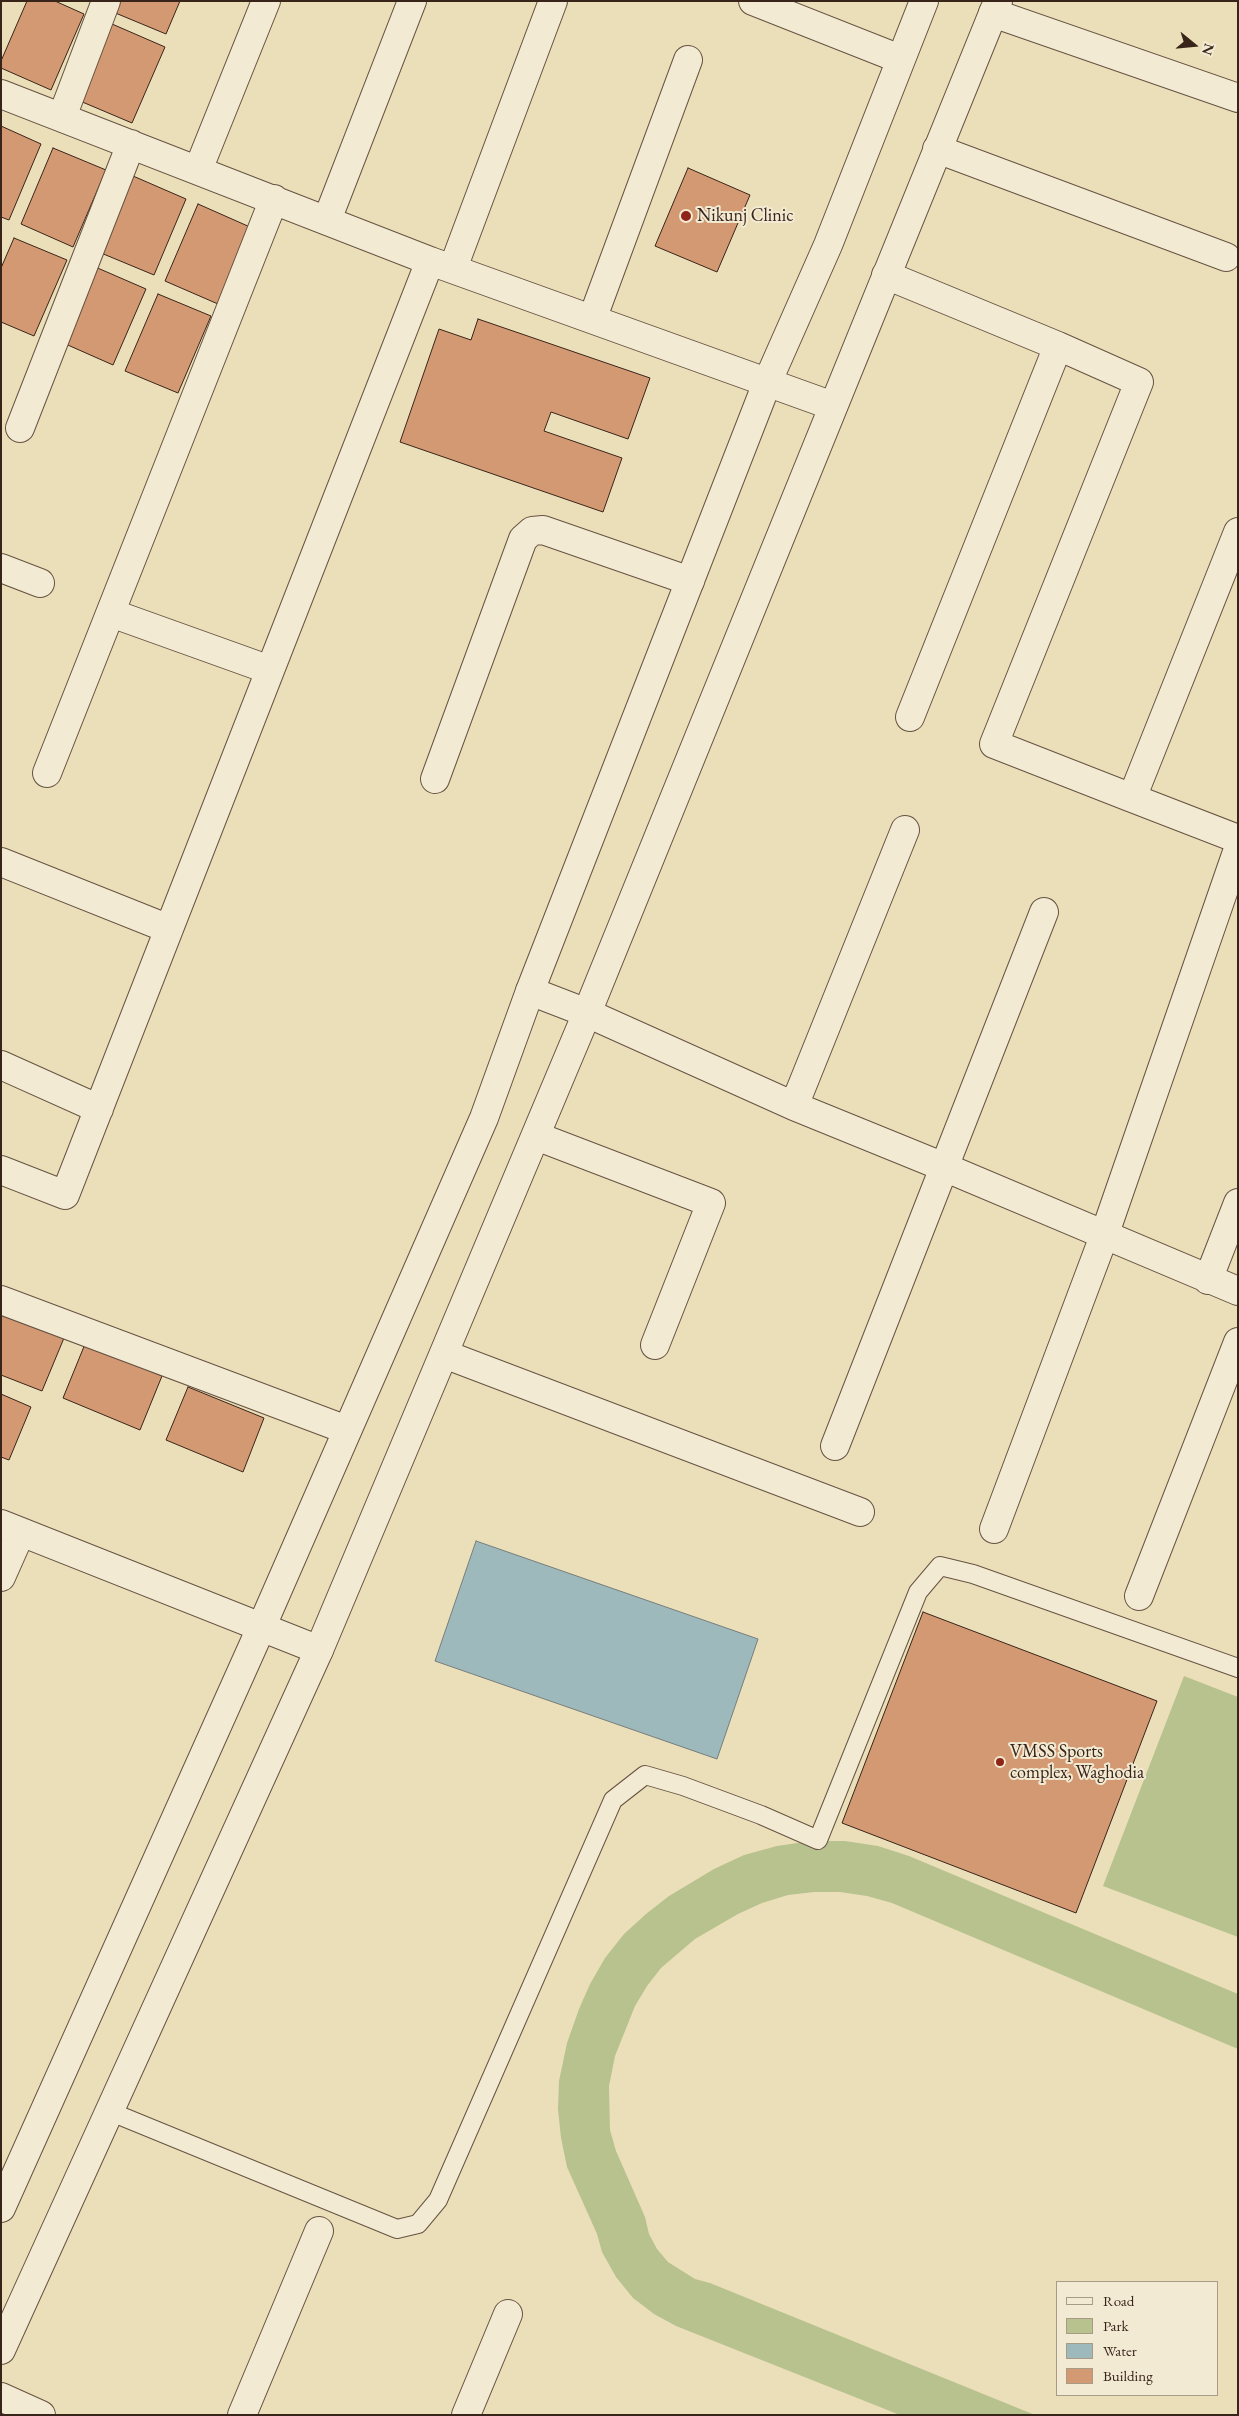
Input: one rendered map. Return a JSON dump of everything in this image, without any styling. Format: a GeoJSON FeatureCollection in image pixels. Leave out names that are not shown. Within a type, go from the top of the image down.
{"type":"FeatureCollection","features":[{"type":"Feature","properties":{"kind":"street"},"geometry":{"type":"LineString","coordinates":[[62,117],[106,1]]}},
{"type":"Feature","properties":{"kind":"street"},"geometry":{"type":"LineString","coordinates":[[198,170],[266,1]]}},
{"type":"Feature","properties":{"kind":"street"},"geometry":{"type":"LineString","coordinates":[[327,220],[412,1]]}},
{"type":"Feature","properties":{"kind":"street"},"geometry":{"type":"LineString","coordinates":[[1,1170],[65,1195],[270,670],[553,1]]}},
{"type":"Feature","properties":{"kind":"street"},"geometry":{"type":"LineString","coordinates":[[752,1],[900,58]]}},
{"type":"Feature","properties":{"kind":"street"},"geometry":{"type":"LineString","coordinates":[[1,2208],[262,1628],[484,1118],[530,991],[767,383],[828,245],[924,1]]}},
{"type":"Feature","properties":{"kind":"street"},"geometry":{"type":"LineString","coordinates":[[1,2350],[319,1650],[588,1012],[996,7],[1238,98]]}},
{"type":"Feature","properties":{"kind":"street"},"geometry":{"type":"LineString","coordinates":[[593,318],[688,60]]}},
{"type":"Feature","properties":{"kind":"street"},"geometry":{"type":"LineString","coordinates":[[1,94],[441,264],[834,406]]}},
{"type":"Feature","properties":{"kind":"street"},"geometry":{"type":"LineString","coordinates":[[20,428],[131,144]]}},
{"type":"Feature","properties":{"kind":"street"},"geometry":{"type":"LineString","coordinates":[[937,149],[1226,257]]}},
{"type":"Feature","properties":{"kind":"street"},"geometry":{"type":"LineString","coordinates":[[47,773],[274,199]]}},
{"type":"Feature","properties":{"kind":"street"},"geometry":{"type":"LineString","coordinates":[[886,275],[1058,346],[1139,382],[994,744],[1238,839]]}},
{"type":"Feature","properties":{"kind":"street"},"geometry":{"type":"LineString","coordinates":[[910,717],[1058,346]]}},
{"type":"Feature","properties":{"kind":"street"},"geometry":{"type":"LineString","coordinates":[[434,779],[523,539],[532,531],[543,530],[690,581]]}},
{"type":"Feature","properties":{"kind":"street"},"geometry":{"type":"LineString","coordinates":[[1132,798],[1238,532]]}},
{"type":"Feature","properties":{"kind":"street"},"geometry":{"type":"LineString","coordinates":[[1,568],[40,583]]}},
{"type":"Feature","properties":{"kind":"street"},"geometry":{"type":"LineString","coordinates":[[110,612],[270,670]]}},
{"type":"Feature","properties":{"kind":"street"},"geometry":{"type":"LineString","coordinates":[[794,1106],[905,830]]}},
{"type":"Feature","properties":{"kind":"street"},"geometry":{"type":"LineString","coordinates":[[994,1529],[1104,1236],[1238,849]]}},
{"type":"Feature","properties":{"kind":"street"},"geometry":{"type":"LineString","coordinates":[[1,862],[169,929]]}},
{"type":"Feature","properties":{"kind":"street"},"geometry":{"type":"LineString","coordinates":[[835,1446],[1044,912]]}},
{"type":"Feature","properties":{"kind":"street"},"geometry":{"type":"LineString","coordinates":[[530,991],[588,1012],[794,1106],[1238,1291]]}},
{"type":"Feature","properties":{"kind":"street"},"geometry":{"type":"LineString","coordinates":[[1,1064],[99,1109]]}},
{"type":"Feature","properties":{"kind":"street"},"geometry":{"type":"LineString","coordinates":[[536,1136],[710,1203],[655,1345]]}},
{"type":"Feature","properties":{"kind":"street"},"geometry":{"type":"LineString","coordinates":[[1208,1280],[1238,1203]]}},
{"type":"Feature","properties":{"kind":"street"},"geometry":{"type":"LineString","coordinates":[[1,1300],[347,1430]]}},
{"type":"Feature","properties":{"kind":"street"},"geometry":{"type":"LineString","coordinates":[[1139,1596],[1238,1342]]}},
{"type":"Feature","properties":{"kind":"street"},"geometry":{"type":"LineString","coordinates":[[444,1354],[860,1512]]}},
{"type":"Feature","properties":{"kind":"street"},"geometry":{"type":"LineString","coordinates":[[1,1577],[11,1528],[319,1650]]}},
{"type":"Feature","properties":{"kind":"street"},"geometry":{"type":"LineString","coordinates":[[242,2415],[319,2231]]}},
{"type":"Feature","properties":{"kind":"street"},"geometry":{"type":"LineString","coordinates":[[466,2415],[508,2314]]}},
{"type":"Feature","properties":{"kind":"street"},"geometry":{"type":"LineString","coordinates":[[1,2397],[42,2415]]}},
{"type":"Feature","properties":{"kind":"lane"},"geometry":{"type":"LineString","coordinates":[[110,2112],[397,2229],[418,2224],[438,2200],[613,1800],[645,1776],[700,1792],[761,1815],[818,1840],[918,1592],[940,1566],[973,1574],[1238,1668]]}},
{"type":"Feature","properties":{"kind":"green space"},"geometry":{"type":"Polygon","coordinates":[[[1184,1676],[1238,1697],[1238,1937],[1103,1886],[1184,1676]]]}},
{"type":"Feature","properties":{"kind":"green space"},"geometry":{"type":"Polygon","coordinates":[[[811,1841],[845,1841],[878,1846],[909,1856],[1238,1994],[1238,2049],[892,1903],[867,1896],[840,1892],[814,1892],[788,1895],[762,1903],[738,1914],[695,1939],[661,1968],[635,2006],[615,2056],[609,2086],[610,2130],[616,2151],[645,2217],[649,2234],[657,2249],[668,2262],[695,2279],[710,2283],[1035,2415],[900,2415],[676,2326],[654,2314],[633,2298],[616,2277],[602,2252],[597,2234],[567,2167],[558,2109],[559,2081],[567,2043],[579,2009],[590,1984],[605,1958],[624,1934],[646,1914],[669,1896],[714,1869],[744,1855],[777,1846],[811,1841]]]}},
{"type":"Feature","properties":{"kind":"water"},"geometry":{"type":"Polygon","coordinates":[[[476,1541],[758,1639],[717,1759],[435,1661],[476,1541]]]}},
{"type":"Feature","properties":{"kind":"building"},"geometry":{"type":"Polygon","coordinates":[[[27,1],[55,1],[84,14],[51,90],[1,68],[1,61],[27,1]]]}},
{"type":"Feature","properties":{"kind":"building"},"geometry":{"type":"Polygon","coordinates":[[[117,1],[180,1],[166,34],[113,12],[117,1]]]}},
{"type":"Feature","properties":{"kind":"building"},"geometry":{"type":"Polygon","coordinates":[[[112,24],[165,47],[132,123],[80,101],[112,24]]]}},
{"type":"Feature","properties":{"kind":"building"},"geometry":{"type":"Polygon","coordinates":[[[1,126],[41,144],[9,220],[1,217],[1,126]]]}},
{"type":"Feature","properties":{"kind":"building"},"geometry":{"type":"Polygon","coordinates":[[[53,148],[106,170],[73,247],[21,224],[53,148]]]}},
{"type":"Feature","properties":{"kind":"building"},"geometry":{"type":"Polygon","coordinates":[[[688,168],[750,195],[717,272],[655,246],[688,168]]]}},
{"type":"Feature","properties":{"kind":"building"},"geometry":{"type":"Polygon","coordinates":[[[133,176],[186,199],[154,275],[101,253],[133,176]]]}},
{"type":"Feature","properties":{"kind":"building"},"geometry":{"type":"Polygon","coordinates":[[[198,204],[250,227],[218,304],[165,281],[198,204]]]}},
{"type":"Feature","properties":{"kind":"building"},"geometry":{"type":"Polygon","coordinates":[[[14,238],[67,260],[34,336],[1,322],[1,268],[14,238]]]}},
{"type":"Feature","properties":{"kind":"building"},"geometry":{"type":"Polygon","coordinates":[[[93,266],[146,289],[113,365],[61,342],[93,266]]]}},
{"type":"Feature","properties":{"kind":"building"},"geometry":{"type":"Polygon","coordinates":[[[158,294],[211,316],[178,393],[125,371],[158,294]]]}},
{"type":"Feature","properties":{"kind":"building"},"geometry":{"type":"Polygon","coordinates":[[[478,319],[650,378],[628,439],[551,412],[544,431],[622,458],[603,512],[400,442],[439,329],[471,340],[478,319]]]}},
{"type":"Feature","properties":{"kind":"building"},"geometry":{"type":"Polygon","coordinates":[[[1,1312],[64,1338],[42,1391],[1,1375],[1,1312]]]}},
{"type":"Feature","properties":{"kind":"building"},"geometry":{"type":"Polygon","coordinates":[[[85,1344],[162,1376],[140,1430],[63,1398],[85,1344]]]}},
{"type":"Feature","properties":{"kind":"building"},"geometry":{"type":"Polygon","coordinates":[[[188,1387],[264,1418],[243,1472],[166,1440],[188,1387]]]}},
{"type":"Feature","properties":{"kind":"building"},"geometry":{"type":"Polygon","coordinates":[[[1,1394],[31,1407],[9,1460],[1,1457],[1,1394]]]}},
{"type":"Feature","properties":{"kind":"building","name":"VMSS Sports complex, Waghodia"},"geometry":{"type":"Polygon","coordinates":[[[923,1612],[1157,1701],[1076,1913],[842,1823],[923,1612]]]}},
{"type":"Feature","properties":{"kind":"place","name":"Nikunj Clinic"},"geometry":{"type":"Point","coordinates":[686,216]}},
{"type":"Feature","properties":{"kind":"place","name":"VMSS Sports complex, Waghodia"},"geometry":{"type":"Point","coordinates":[1000,1762]}}]}
